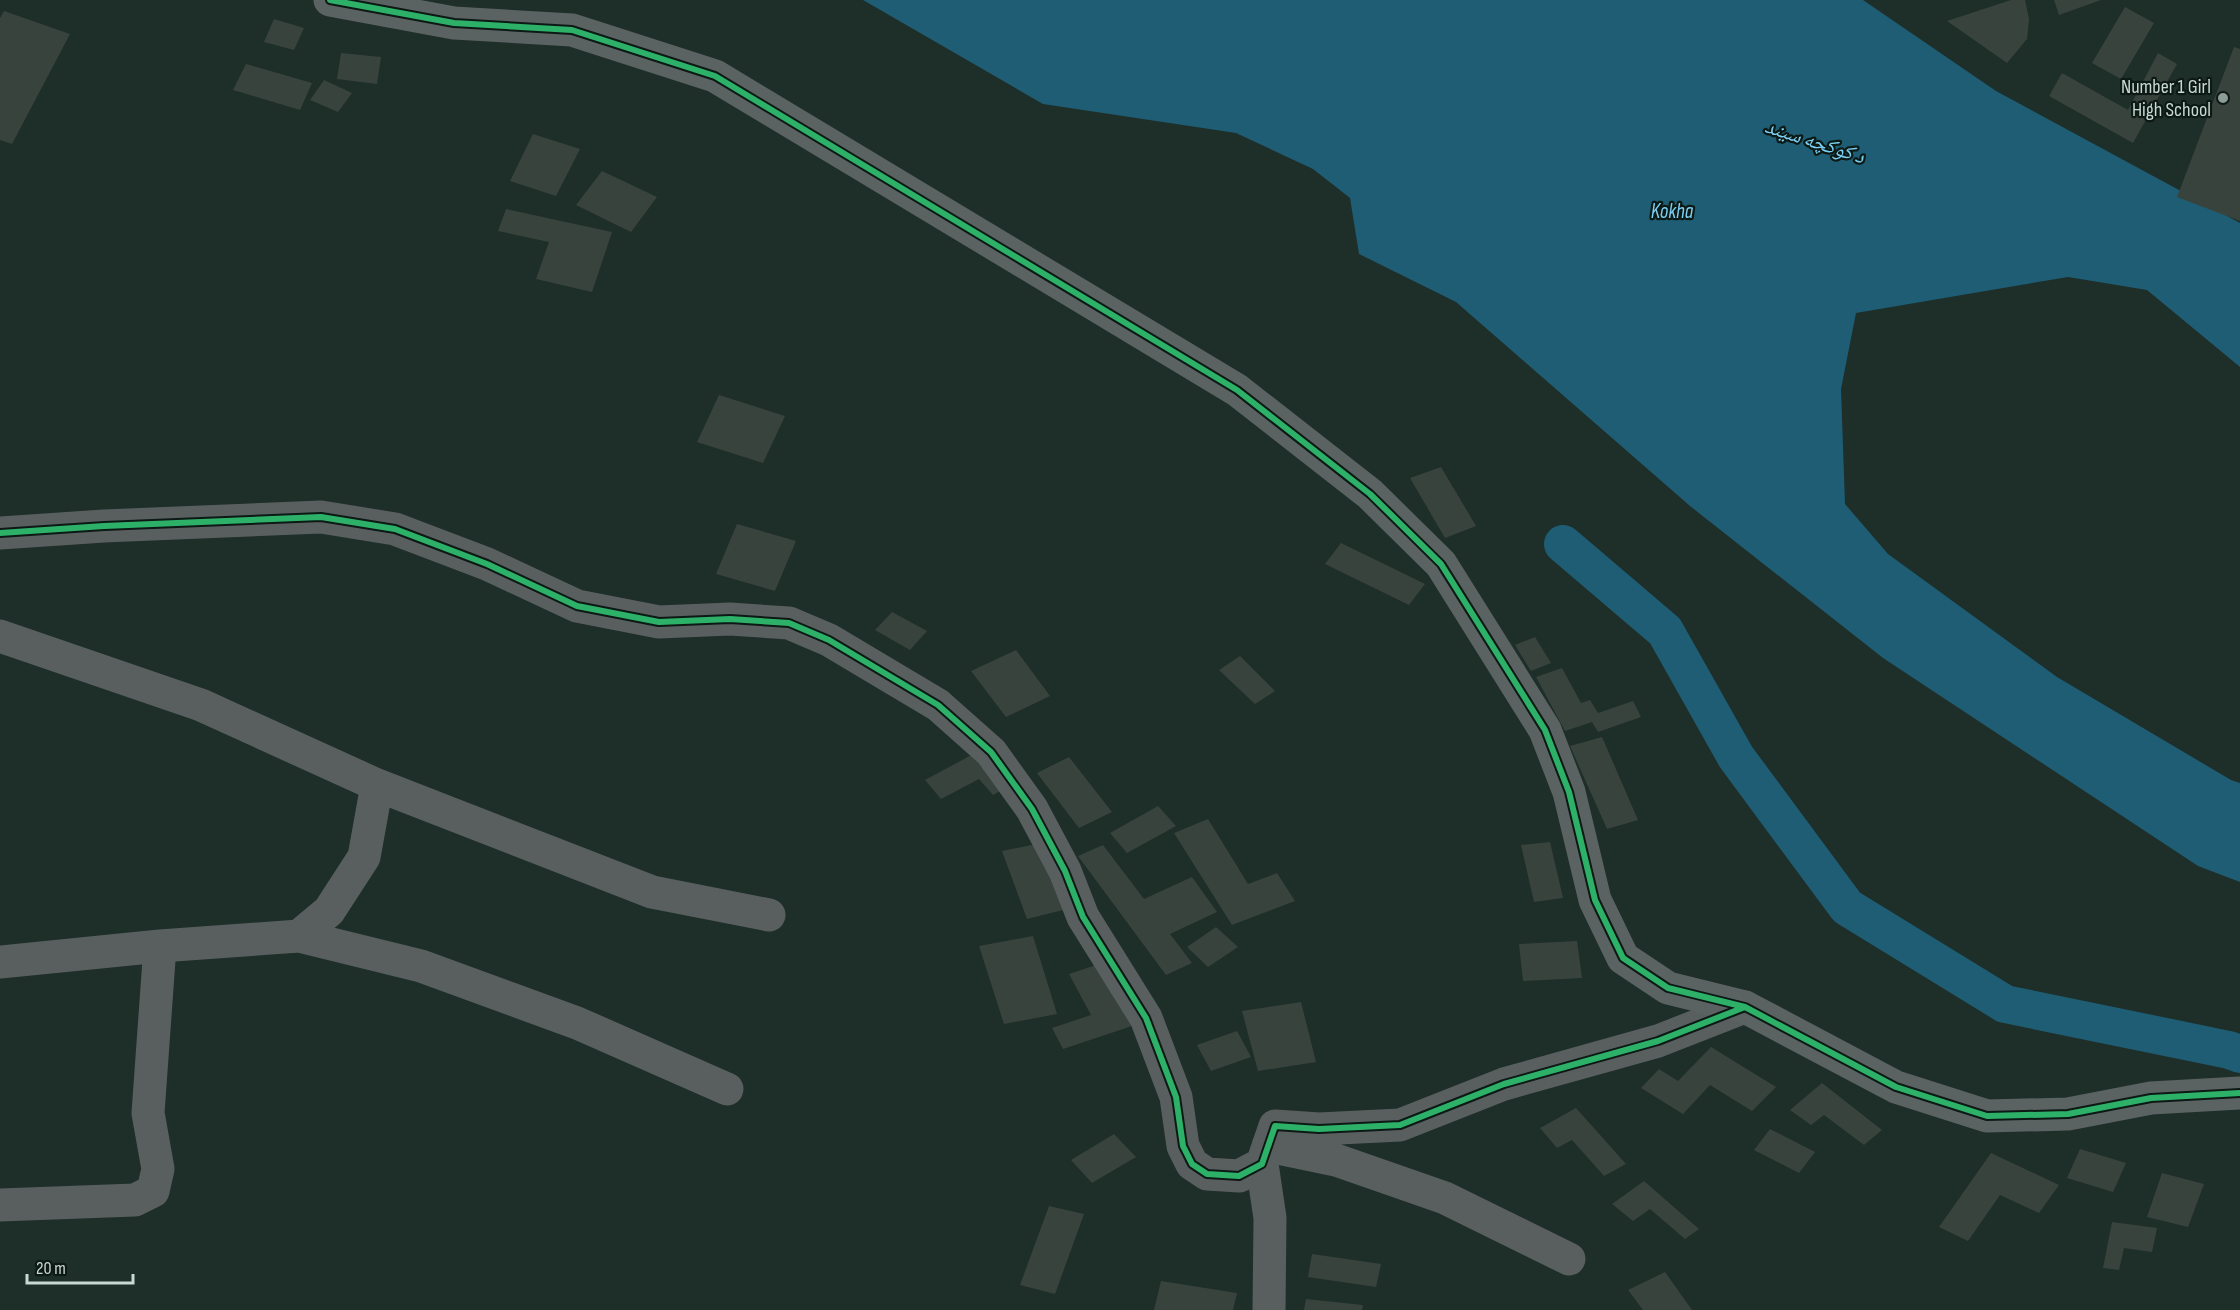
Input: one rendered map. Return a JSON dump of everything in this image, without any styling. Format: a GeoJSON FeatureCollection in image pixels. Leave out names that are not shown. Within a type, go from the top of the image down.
{"type":"FeatureCollection","features":[{"type":"Feature","properties":{"kind":"street"},"geometry":{"type":"LineString","coordinates":[[330,0],[454,23],[572,30],[715,76],[1238,390],[1370,495],[1441,564],[1545,730],[1569,792],[1595,900],[1623,958],[1668,988],[1745,1007],[1896,1088],[1987,1116],[2068,1114],[2151,1098],[2240,1093]]}},
{"type":"Feature","properties":{"kind":"street"},"geometry":{"type":"LineString","coordinates":[[0,533],[104,526],[321,517],[395,529],[487,564],[577,606],[659,622],[730,619],[789,624],[829,639],[938,705],[991,752],[1032,809],[1065,870],[1083,917],[1146,1018],[1176,1097],[1183,1146],[1192,1164],[1207,1174],[1239,1176],[1265,1155],[1336,1160],[1445,1198],[1569,1259]]}},
{"type":"Feature","properties":{"kind":"street"},"geometry":{"type":"LineString","coordinates":[[0,636],[201,705],[377,785],[652,892],[769,915]]}},
{"type":"Feature","properties":{"kind":"street"},"geometry":{"type":"LineString","coordinates":[[299,936],[329,911],[364,857],[377,785]]}},
{"type":"Feature","properties":{"kind":"street"},"geometry":{"type":"LineString","coordinates":[[0,962],[160,946],[299,936],[421,966],[577,1023],[727,1089]]}},
{"type":"Feature","properties":{"kind":"street"},"geometry":{"type":"LineString","coordinates":[[0,1205],[135,1200],[153,1191],[158,1169],[148,1113],[160,946]]}},
{"type":"Feature","properties":{"kind":"street"},"geometry":{"type":"LineString","coordinates":[[1269,1310],[1270,1218],[1265,1155],[1275,1126],[1319,1130],[1400,1125],[1504,1084],[1658,1041],[1745,1007]]}},
{"type":"Feature","properties":{"kind":"water","name":"Kokha"},"geometry":{"type":"Polygon","coordinates":[[[863,0],[1863,0],[1996,91],[2240,223],[2240,367],[2147,290],[2068,277],[1856,313],[1841,389],[1845,504],[1888,554],[2057,677],[2231,780],[2240,783],[2240,882],[2198,866],[1883,658],[1690,506],[1456,302],[1359,254],[1350,198],[1313,169],[1236,133],[1043,104],[863,0]]]}},
{"type":"Feature","properties":{"kind":"building"},"geometry":{"type":"Polygon","coordinates":[[[2011,0],[2025,0],[2029,19],[2027,39],[2007,63],[1947,21],[2011,0]]]}},
{"type":"Feature","properties":{"kind":"building"},"geometry":{"type":"Polygon","coordinates":[[[2054,0],[2101,0],[2059,15],[2054,0]]]}},
{"type":"Feature","properties":{"kind":"building"},"geometry":{"type":"Polygon","coordinates":[[[2125,7],[2154,23],[2121,79],[2092,63],[2125,7]]]}},
{"type":"Feature","properties":{"kind":"building"},"geometry":{"type":"Polygon","coordinates":[[[4,11],[70,34],[12,144],[0,140],[0,18],[4,11]]]}},
{"type":"Feature","properties":{"kind":"building"},"geometry":{"type":"Polygon","coordinates":[[[274,19],[304,28],[294,50],[264,42],[274,19]]]}},
{"type":"Feature","properties":{"kind":"building","name":"Number 1 Girl High School"},"geometry":{"type":"Polygon","coordinates":[[[2234,47],[2240,49],[2240,221],[2177,197],[2234,47]]]}},
{"type":"Feature","properties":{"kind":"building"},"geometry":{"type":"Polygon","coordinates":[[[341,53],[381,57],[377,84],[337,79],[341,53]]]}},
{"type":"Feature","properties":{"kind":"building"},"geometry":{"type":"Polygon","coordinates":[[[2158,53],[2177,64],[2133,143],[2049,96],[2062,73],[2128,110],[2158,53]]]}},
{"type":"Feature","properties":{"kind":"building"},"geometry":{"type":"Polygon","coordinates":[[[246,64],[312,83],[300,110],[233,90],[246,64]]]}},
{"type":"Feature","properties":{"kind":"building"},"geometry":{"type":"Polygon","coordinates":[[[324,80],[352,93],[338,112],[310,100],[324,80]]]}},
{"type":"Feature","properties":{"kind":"building"},"geometry":{"type":"Polygon","coordinates":[[[533,134],[580,149],[556,196],[510,181],[533,134]]]}},
{"type":"Feature","properties":{"kind":"building"},"geometry":{"type":"Polygon","coordinates":[[[602,171],[657,197],[631,232],[576,205],[602,171]]]}},
{"type":"Feature","properties":{"kind":"building"},"geometry":{"type":"Polygon","coordinates":[[[506,209],[612,232],[592,292],[536,279],[549,242],[498,231],[506,209]]]}},
{"type":"Feature","properties":{"kind":"building"},"geometry":{"type":"Polygon","coordinates":[[[719,395],[785,416],[763,463],[697,442],[719,395]]]}},
{"type":"Feature","properties":{"kind":"building"},"geometry":{"type":"Polygon","coordinates":[[[1441,467],[1476,526],[1445,538],[1410,478],[1441,467]]]}},
{"type":"Feature","properties":{"kind":"building"},"geometry":{"type":"Polygon","coordinates":[[[737,524],[796,541],[775,591],[716,574],[737,524]]]}},
{"type":"Feature","properties":{"kind":"building"},"geometry":{"type":"Polygon","coordinates":[[[1341,543],[1425,584],[1409,605],[1325,564],[1341,543]]]}},
{"type":"Feature","properties":{"kind":"building"},"geometry":{"type":"Polygon","coordinates":[[[892,612],[927,631],[910,650],[875,630],[892,612]]]}},
{"type":"Feature","properties":{"kind":"building"},"geometry":{"type":"Polygon","coordinates":[[[1535,637],[1551,663],[1531,671],[1515,645],[1535,637]]]}},
{"type":"Feature","properties":{"kind":"building"},"geometry":{"type":"Polygon","coordinates":[[[1016,650],[1050,696],[1006,717],[971,671],[1016,650]]]}},
{"type":"Feature","properties":{"kind":"building"},"geometry":{"type":"Polygon","coordinates":[[[1240,656],[1275,691],[1255,704],[1219,670],[1240,656]]]}},
{"type":"Feature","properties":{"kind":"building"},"geometry":{"type":"Polygon","coordinates":[[[1562,668],[1581,703],[1590,700],[1598,713],[1633,701],[1641,717],[1598,732],[1592,722],[1565,731],[1536,677],[1562,668]]]}},
{"type":"Feature","properties":{"kind":"building"},"geometry":{"type":"Polygon","coordinates":[[[1602,737],[1638,820],[1607,829],[1570,746],[1602,737]]]}},
{"type":"Feature","properties":{"kind":"building"},"geometry":{"type":"Polygon","coordinates":[[[977,752],[1007,787],[993,795],[979,779],[941,799],[925,780],[977,752]]]}},
{"type":"Feature","properties":{"kind":"building"},"geometry":{"type":"Polygon","coordinates":[[[1069,757],[1112,812],[1079,828],[1037,773],[1069,757]]]}},
{"type":"Feature","properties":{"kind":"building"},"geometry":{"type":"Polygon","coordinates":[[[1158,806],[1176,826],[1127,853],[1110,833],[1158,806]]]}},
{"type":"Feature","properties":{"kind":"building"},"geometry":{"type":"Polygon","coordinates":[[[1208,819],[1248,884],[1277,873],[1295,901],[1232,925],[1174,833],[1208,819]]]}},
{"type":"Feature","properties":{"kind":"building"},"geometry":{"type":"Polygon","coordinates":[[[1046,842],[1071,908],[1027,919],[1002,851],[1046,842]]]}},
{"type":"Feature","properties":{"kind":"building"},"geometry":{"type":"Polygon","coordinates":[[[1550,842],[1563,898],[1534,902],[1521,845],[1550,842]]]}},
{"type":"Feature","properties":{"kind":"building"},"geometry":{"type":"Polygon","coordinates":[[[1103,845],[1144,899],[1192,877],[1217,912],[1170,934],[1192,963],[1166,975],[1078,856],[1103,845]]]}},
{"type":"Feature","properties":{"kind":"building"},"geometry":{"type":"Polygon","coordinates":[[[1216,927],[1238,947],[1208,967],[1187,947],[1216,927]]]}},
{"type":"Feature","properties":{"kind":"building"},"geometry":{"type":"Polygon","coordinates":[[[1033,936],[1057,1014],[1004,1024],[979,946],[1033,936]]]}},
{"type":"Feature","properties":{"kind":"building"},"geometry":{"type":"Polygon","coordinates":[[[1577,941],[1582,978],[1523,981],[1519,944],[1577,941]]]}},
{"type":"Feature","properties":{"kind":"building"},"geometry":{"type":"Polygon","coordinates":[[[1099,964],[1132,1026],[1063,1049],[1052,1028],[1091,1015],[1069,974],[1099,964]]]}},
{"type":"Feature","properties":{"kind":"building"},"geometry":{"type":"Polygon","coordinates":[[[1301,1002],[1316,1062],[1258,1071],[1242,1011],[1301,1002]]]}},
{"type":"Feature","properties":{"kind":"building"},"geometry":{"type":"Polygon","coordinates":[[[1237,1031],[1251,1057],[1211,1071],[1197,1045],[1237,1031]]]}},
{"type":"Feature","properties":{"kind":"building"},"geometry":{"type":"Polygon","coordinates":[[[1711,1047],[1776,1087],[1752,1111],[1710,1085],[1683,1114],[1641,1088],[1659,1069],[1678,1081],[1711,1047]]]}},
{"type":"Feature","properties":{"kind":"building"},"geometry":{"type":"Polygon","coordinates":[[[1822,1083],[1882,1130],[1864,1145],[1824,1115],[1811,1125],[1790,1110],[1822,1083]]]}},
{"type":"Feature","properties":{"kind":"building"},"geometry":{"type":"Polygon","coordinates":[[[1576,1108],[1626,1164],[1604,1176],[1572,1140],[1557,1148],[1540,1128],[1576,1108]]]}},
{"type":"Feature","properties":{"kind":"building"},"geometry":{"type":"Polygon","coordinates":[[[1770,1129],[1815,1152],[1799,1173],[1754,1150],[1770,1129]]]}},
{"type":"Feature","properties":{"kind":"building"},"geometry":{"type":"Polygon","coordinates":[[[1114,1134],[1136,1157],[1092,1183],[1071,1160],[1114,1134]]]}},
{"type":"Feature","properties":{"kind":"building"},"geometry":{"type":"Polygon","coordinates":[[[2080,1149],[2126,1163],[2113,1192],[2067,1178],[2080,1149]]]}},
{"type":"Feature","properties":{"kind":"building"},"geometry":{"type":"Polygon","coordinates":[[[1991,1153],[2059,1185],[2039,1213],[2000,1195],[1968,1241],[1939,1227],[1991,1153]]]}},
{"type":"Feature","properties":{"kind":"building"},"geometry":{"type":"Polygon","coordinates":[[[2162,1173],[2204,1184],[2188,1227],[2147,1217],[2162,1173]]]}},
{"type":"Feature","properties":{"kind":"building"},"geometry":{"type":"Polygon","coordinates":[[[1644,1181],[1699,1229],[1685,1239],[1650,1209],[1633,1221],[1612,1204],[1644,1181]]]}},
{"type":"Feature","properties":{"kind":"building"},"geometry":{"type":"Polygon","coordinates":[[[1049,1206],[1084,1214],[1055,1294],[1020,1285],[1049,1206]]]}},
{"type":"Feature","properties":{"kind":"building"},"geometry":{"type":"Polygon","coordinates":[[[2112,1222],[2157,1228],[2152,1252],[2124,1248],[2119,1270],[2103,1268],[2112,1222]]]}},
{"type":"Feature","properties":{"kind":"building"},"geometry":{"type":"Polygon","coordinates":[[[1312,1254],[1381,1264],[1376,1287],[1308,1277],[1312,1254]]]}},
{"type":"Feature","properties":{"kind":"building"},"geometry":{"type":"Polygon","coordinates":[[[1665,1272],[1692,1310],[1643,1310],[1628,1290],[1665,1272]]]}},
{"type":"Feature","properties":{"kind":"building"},"geometry":{"type":"Polygon","coordinates":[[[1161,1281],[1237,1293],[1233,1310],[1154,1310],[1161,1281]]]}},
{"type":"Feature","properties":{"kind":"building"},"geometry":{"type":"Polygon","coordinates":[[[1306,1299],[1363,1305],[1362,1310],[1304,1310],[1306,1299]]]}},
{"type":"Feature","properties":{"kind":"waterway"},"geometry":{"type":"LineString","coordinates":[[1563,544],[1665,631],[1736,757],[1847,907],[2005,1004],[2240,1054]]}},
{"type":"Feature","properties":{"kind":"cycle path"},"geometry":{"type":"LineString","coordinates":[[330,0],[454,23],[572,30],[715,76],[1237,390],[1370,494],[1441,564],[1545,730],[1569,792],[1595,900],[1623,958],[1668,988],[1745,1007],[1896,1087],[1987,1116],[2068,1114],[2151,1098],[2240,1093]]}},
{"type":"Feature","properties":{"kind":"cycle path"},"geometry":{"type":"LineString","coordinates":[[0,533],[104,526],[321,517],[395,529],[487,564],[577,606],[659,622],[730,619],[789,623],[829,640],[938,705],[991,752],[1032,809],[1065,871],[1083,917],[1146,1018],[1176,1097],[1183,1146],[1192,1164],[1207,1174],[1239,1176],[1262,1164],[1275,1126],[1319,1129],[1400,1125],[1504,1084],[1658,1041],[1745,1007]]}},
{"type":"Feature","properties":{"kind":"place","name":"Number 1 Girl High School"},"geometry":{"type":"Point","coordinates":[2223,98]}},
{"type":"Feature","properties":{"kind":"water label","name":"د کوکچه سیند"},"geometry":{"type":"Point","coordinates":[1815,141]}}]}
